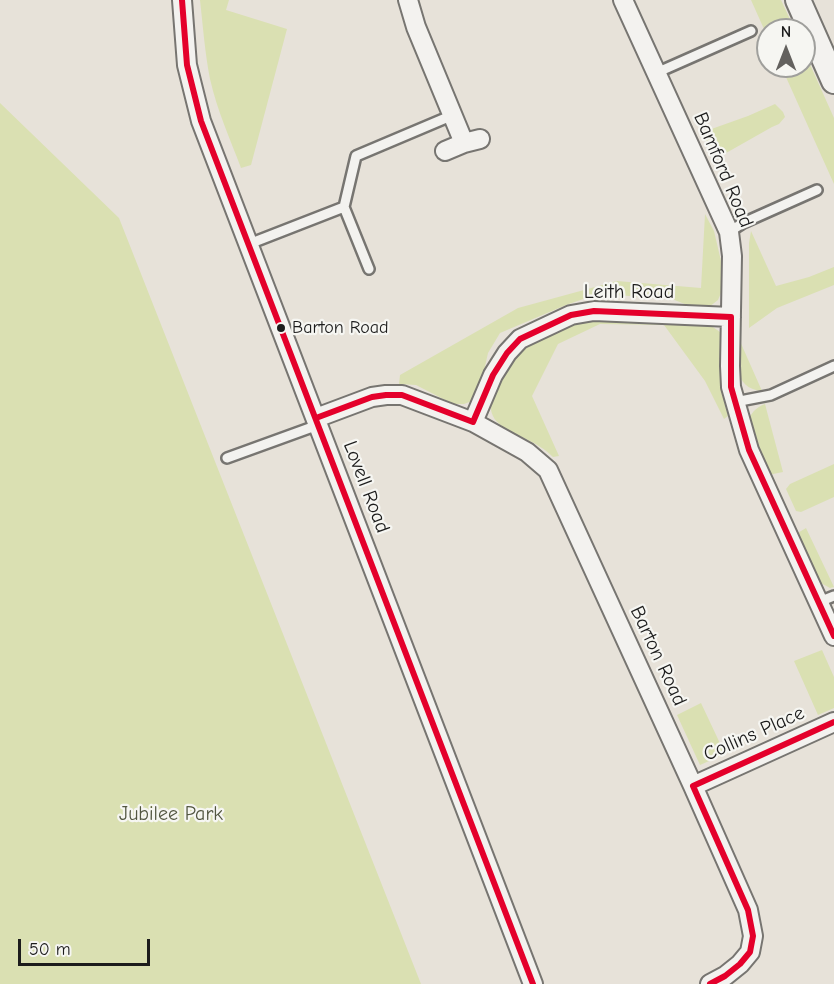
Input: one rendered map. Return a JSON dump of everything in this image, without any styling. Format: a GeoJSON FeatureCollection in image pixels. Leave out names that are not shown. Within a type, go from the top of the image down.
{"type":"FeatureCollection","features":[{"type":"Feature","properties":{"kind":"street","name":"Lovell Road"},"geometry":{"type":"LineString","coordinates":[[182,0],[187,65],[201,121],[533,984]]}},
{"type":"Feature","properties":{"kind":"street"},"geometry":{"type":"LineString","coordinates":[[408,0],[416,27],[453,115],[472,141],[445,150]]}},
{"type":"Feature","properties":{"kind":"street","name":"Bamford Road"},"geometry":{"type":"LineString","coordinates":[[623,0],[729,232],[732,256],[731,387],[749,450],[827,599],[834,636]]}},
{"type":"Feature","properties":{"kind":"street"},"geometry":{"type":"LineString","coordinates":[[798,0],[834,81]]}},
{"type":"Feature","properties":{"kind":"street","name":"Leith Road"},"geometry":{"type":"LineString","coordinates":[[473,422],[493,375],[507,353],[520,339],[571,315],[594,311],[731,317]]}},
{"type":"Feature","properties":{"kind":"street","name":"Barton Road"},"geometry":{"type":"LineString","coordinates":[[317,422],[372,397],[386,394],[402,395],[473,422],[527,452],[548,470],[748,910],[753,936],[750,952],[740,964],[710,984]]}},
{"type":"Feature","properties":{"kind":"street","name":"Collins Place"},"geometry":{"type":"LineString","coordinates":[[693,786],[834,722]]}},
{"type":"Feature","properties":{"kind":"lane"},"geometry":{"type":"LineString","coordinates":[[656,73],[751,31]]}},
{"type":"Feature","properties":{"kind":"lane"},"geometry":{"type":"LineString","coordinates":[[369,269],[344,207],[356,156],[453,115]]}},
{"type":"Feature","properties":{"kind":"lane"},"geometry":{"type":"LineString","coordinates":[[729,232],[743,223],[817,190]]}},
{"type":"Feature","properties":{"kind":"lane"},"geometry":{"type":"LineString","coordinates":[[249,244],[344,207]]}},
{"type":"Feature","properties":{"kind":"lane"},"geometry":{"type":"LineString","coordinates":[[735,402],[771,394],[834,366]]}},
{"type":"Feature","properties":{"kind":"lane"},"geometry":{"type":"LineString","coordinates":[[227,458],[317,422]]}},
{"type":"Feature","properties":{"kind":"green space"},"geometry":{"type":"Polygon","coordinates":[[[200,0],[229,0],[226,10],[287,29],[251,165],[241,168],[210,79],[200,0]]]}},
{"type":"Feature","properties":{"kind":"green space"},"geometry":{"type":"Polygon","coordinates":[[[751,0],[781,0],[789,18],[759,18],[751,0]]]}},
{"type":"Feature","properties":{"kind":"green space"},"geometry":{"type":"Polygon","coordinates":[[[786,78],[816,78],[834,118],[834,184],[786,78]]]}},
{"type":"Feature","properties":{"kind":"green space","name":"Jubilee Park"},"geometry":{"type":"Polygon","coordinates":[[[0,103],[119,218],[421,984],[0,984],[0,103]]]}},
{"type":"Feature","properties":{"kind":"green space"},"geometry":{"type":"Polygon","coordinates":[[[775,104],[785,117],[779,124],[719,157],[713,157],[703,132],[775,104]]]}},
{"type":"Feature","properties":{"kind":"green space"},"geometry":{"type":"Polygon","coordinates":[[[705,214],[714,231],[721,261],[721,293],[718,300],[709,307],[695,308],[672,299],[615,295],[592,296],[500,333],[488,353],[482,380],[472,401],[453,404],[416,385],[399,384],[400,375],[518,308],[617,281],[701,288],[705,214]]]}},
{"type":"Feature","properties":{"kind":"green space"},"geometry":{"type":"Polygon","coordinates":[[[751,231],[776,286],[834,267],[834,285],[777,308],[749,328],[751,231]]]}},
{"type":"Feature","properties":{"kind":"green space"},"geometry":{"type":"Polygon","coordinates":[[[581,319],[700,322],[710,325],[720,332],[723,344],[721,390],[728,416],[724,419],[705,381],[664,325],[600,324],[558,344],[532,396],[559,456],[553,457],[537,445],[500,425],[493,416],[491,404],[506,369],[517,351],[581,319]]]}},
{"type":"Feature","properties":{"kind":"green space"},"geometry":{"type":"Polygon","coordinates":[[[739,339],[762,391],[745,385],[741,379],[737,364],[739,339]]]}},
{"type":"Feature","properties":{"kind":"green space"},"geometry":{"type":"Polygon","coordinates":[[[765,404],[783,472],[768,475],[747,423],[754,411],[765,404]]]}},
{"type":"Feature","properties":{"kind":"green space"},"geometry":{"type":"Polygon","coordinates":[[[834,464],[834,497],[801,512],[796,511],[786,489],[790,484],[834,464]]]}},
{"type":"Feature","properties":{"kind":"green space"},"geometry":{"type":"Polygon","coordinates":[[[806,528],[834,587],[830,588],[819,582],[796,534],[806,528]]]}},
{"type":"Feature","properties":{"kind":"green space"},"geometry":{"type":"Polygon","coordinates":[[[822,650],[834,677],[834,708],[818,715],[794,661],[822,650]]]}},
{"type":"Feature","properties":{"kind":"green space"},"geometry":{"type":"Polygon","coordinates":[[[701,703],[725,754],[700,765],[677,715],[701,703]]]}},
{"type":"Feature","properties":{"kind":"transit line"},"geometry":{"type":"LineString","coordinates":[[182,0],[187,65],[201,121],[533,984]]}},
{"type":"Feature","properties":{"kind":"transit line"},"geometry":{"type":"LineString","coordinates":[[316,418],[372,397],[402,395],[473,422],[493,375],[507,353],[520,339],[571,315],[594,311],[731,317],[731,387],[749,450],[834,636]]}},
{"type":"Feature","properties":{"kind":"transit line"},"geometry":{"type":"LineString","coordinates":[[710,984],[740,964],[750,952],[753,936],[748,910],[693,786],[834,722]]}},
{"type":"Feature","properties":{"kind":"place","name":"Barton Road"},"geometry":{"type":"Point","coordinates":[281,328]}}]}
